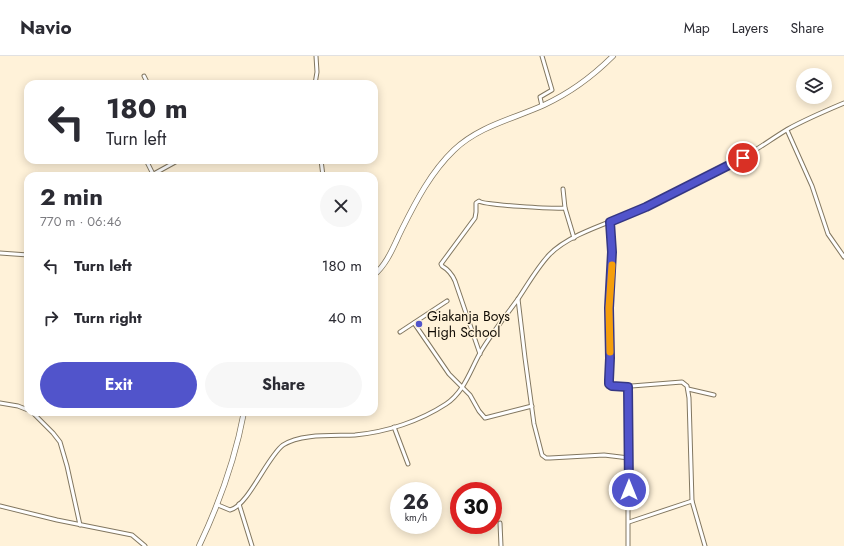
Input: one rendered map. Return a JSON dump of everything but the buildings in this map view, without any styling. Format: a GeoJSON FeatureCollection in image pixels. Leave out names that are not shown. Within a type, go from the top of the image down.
{"type":"FeatureCollection","features":[{"type":"Feature","properties":{"kind":"main road"},"geometry":{"type":"LineString","coordinates":[[378,271],[385,264],[414,206],[432,177],[444,160],[454,150],[489,127],[563,96],[587,80],[612,56]]}},
{"type":"Feature","properties":{"kind":"main road"},"geometry":{"type":"LineString","coordinates":[[199,546],[218,505],[235,454],[243,416]]}},
{"type":"Feature","properties":{"kind":"street"},"geometry":{"type":"LineString","coordinates":[[316,56],[317,72],[316,80]]}},
{"type":"Feature","properties":{"kind":"street"},"geometry":{"type":"LineString","coordinates":[[542,56],[552,90],[540,97],[542,106]]}},
{"type":"Feature","properties":{"kind":"street"},"geometry":{"type":"LineString","coordinates":[[144,76],[146,80]]}},
{"type":"Feature","properties":{"kind":"street"},"geometry":{"type":"LineString","coordinates":[[218,505],[230,510],[234,509],[248,493],[282,446],[288,443],[312,437],[372,432],[394,427],[422,417],[436,410],[457,395],[480,354],[550,255],[558,247],[574,238],[646,207],[736,161],[813,116],[844,103]]}},
{"type":"Feature","properties":{"kind":"street"},"geometry":{"type":"LineString","coordinates":[[787,130],[812,186],[828,234],[844,257]]}},
{"type":"Feature","properties":{"kind":"street"},"geometry":{"type":"LineString","coordinates":[[157,172],[171,164]]}},
{"type":"Feature","properties":{"kind":"street"},"geometry":{"type":"LineString","coordinates":[[563,189],[565,208],[574,238]]}},
{"type":"Feature","properties":{"kind":"street"},"geometry":{"type":"LineString","coordinates":[[480,354],[455,281],[447,269],[441,264],[475,218],[476,203],[478,201],[481,203],[498,205],[552,209],[565,208]]}},
{"type":"Feature","properties":{"kind":"street"},"geometry":{"type":"LineString","coordinates":[[610,222],[612,252],[609,308],[609,383],[612,386],[628,387],[682,382],[686,384],[688,388],[692,501],[705,546]]}},
{"type":"Feature","properties":{"kind":"street"},"geometry":{"type":"LineString","coordinates":[[0,253],[24,255]]}},
{"type":"Feature","properties":{"kind":"street"},"geometry":{"type":"LineString","coordinates":[[518,299],[524,358],[538,442],[543,456],[550,458],[604,455],[629,458]]}},
{"type":"Feature","properties":{"kind":"street"},"geometry":{"type":"LineString","coordinates":[[400,332],[447,301]]}},
{"type":"Feature","properties":{"kind":"street"},"geometry":{"type":"LineString","coordinates":[[414,323],[450,374],[470,395],[479,411],[485,418],[532,406]]}},
{"type":"Feature","properties":{"kind":"street"},"geometry":{"type":"LineString","coordinates":[[628,387],[628,546]]}},
{"type":"Feature","properties":{"kind":"street"},"geometry":{"type":"LineString","coordinates":[[688,388],[714,395]]}},
{"type":"Feature","properties":{"kind":"street"},"geometry":{"type":"LineString","coordinates":[[0,403],[24,408]]}},
{"type":"Feature","properties":{"kind":"street"},"geometry":{"type":"LineString","coordinates":[[36,416],[60,442],[80,525]]}},
{"type":"Feature","properties":{"kind":"street"},"geometry":{"type":"LineString","coordinates":[[394,427],[408,464]]}},
{"type":"Feature","properties":{"kind":"street"},"geometry":{"type":"LineString","coordinates":[[629,522],[692,501]]}},
{"type":"Feature","properties":{"kind":"street"},"geometry":{"type":"LineString","coordinates":[[239,504],[252,546]]}},
{"type":"Feature","properties":{"kind":"street"},"geometry":{"type":"LineString","coordinates":[[0,506],[80,525],[132,535],[145,546]]}},
{"type":"Feature","properties":{"kind":"street"},"geometry":{"type":"LineString","coordinates":[[500,534],[501,546]]}},
{"type":"Feature","properties":{"kind":"slow traffic"},"geometry":{"type":"LineString","coordinates":[[610,352],[609,308],[612,265]]}},
{"type":"Feature","properties":{"kind":"place","name":"Giakanja Boys High School"},"geometry":{"type":"Point","coordinates":[419,324]}},
{"type":"Feature","properties":{"kind":"route"},"geometry":{"type":"LineString","coordinates":[[629,490],[628,387],[612,386],[609,384],[609,308],[612,252],[610,222],[646,207],[743,158]]}}]}
